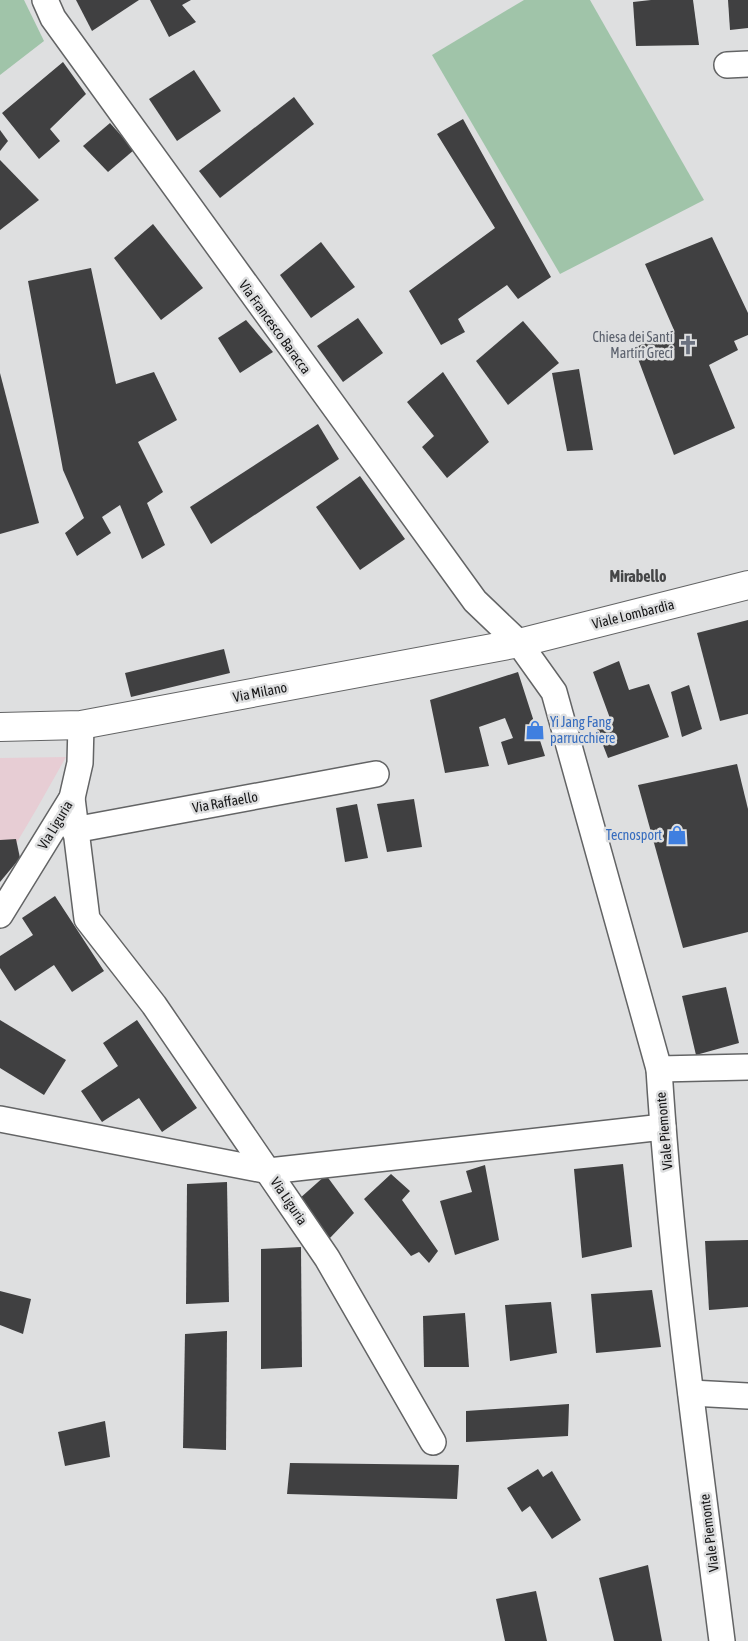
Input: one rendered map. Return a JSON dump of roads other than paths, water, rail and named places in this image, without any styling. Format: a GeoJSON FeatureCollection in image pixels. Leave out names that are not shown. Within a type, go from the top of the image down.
{"type":"FeatureCollection","features":[{"type":"Feature","properties":{"kind":"main road","name":"Viale Lombardia"},"geometry":{"type":"LineString","coordinates":[[519,643],[748,585]]}},
{"type":"Feature","properties":{"kind":"main road","name":"Via Milano"},"geometry":{"type":"LineString","coordinates":[[0,727],[81,725],[519,643]]}},
{"type":"Feature","properties":{"kind":"street","name":"Via Francesco Baracca"},"geometry":{"type":"LineString","coordinates":[[45,0],[53,18],[156,163],[475,602],[519,643]]}},
{"type":"Feature","properties":{"kind":"street","name":"Viale Piemonte"},"geometry":{"type":"LineString","coordinates":[[519,643],[554,692],[660,1069],[663,1127],[691,1394],[722,1641]]}},
{"type":"Feature","properties":{"kind":"street","name":"Via Liguria"},"geometry":{"type":"LineString","coordinates":[[0,915],[72,798],[80,763],[81,725]]}},
{"type":"Feature","properties":{"kind":"street","name":"Via Raffaello"},"geometry":{"type":"LineString","coordinates":[[74,830],[376,774]]}},
{"type":"Feature","properties":{"kind":"street"},"geometry":{"type":"LineString","coordinates":[[72,798],[74,830],[86,918],[154,1005],[269,1171],[663,1127]]}},
{"type":"Feature","properties":{"kind":"street"},"geometry":{"type":"LineString","coordinates":[[660,1069],[748,1067]]}},
{"type":"Feature","properties":{"kind":"street","name":"Via Liguria"},"geometry":{"type":"LineString","coordinates":[[0,1119],[269,1171],[327,1258],[433,1442]]}},
{"type":"Feature","properties":{"kind":"street"},"geometry":{"type":"LineString","coordinates":[[691,1394],[748,1396]]}},
{"type":"Feature","properties":{"kind":"place","name":"Chiesa dei Santi Martiri Greci"},"geometry":{"type":"Point","coordinates":[688,345]}},
{"type":"Feature","properties":{"kind":"place","name":"Yi Jang Fang parrucchiere"},"geometry":{"type":"Point","coordinates":[535,730]}},
{"type":"Feature","properties":{"kind":"place","name":"Tecnosport"},"geometry":{"type":"Point","coordinates":[677,835]}},
{"type":"Feature","properties":{"kind":"district","name":"Mirabello"},"geometry":{"type":"Point","coordinates":[638,576]}}]}
